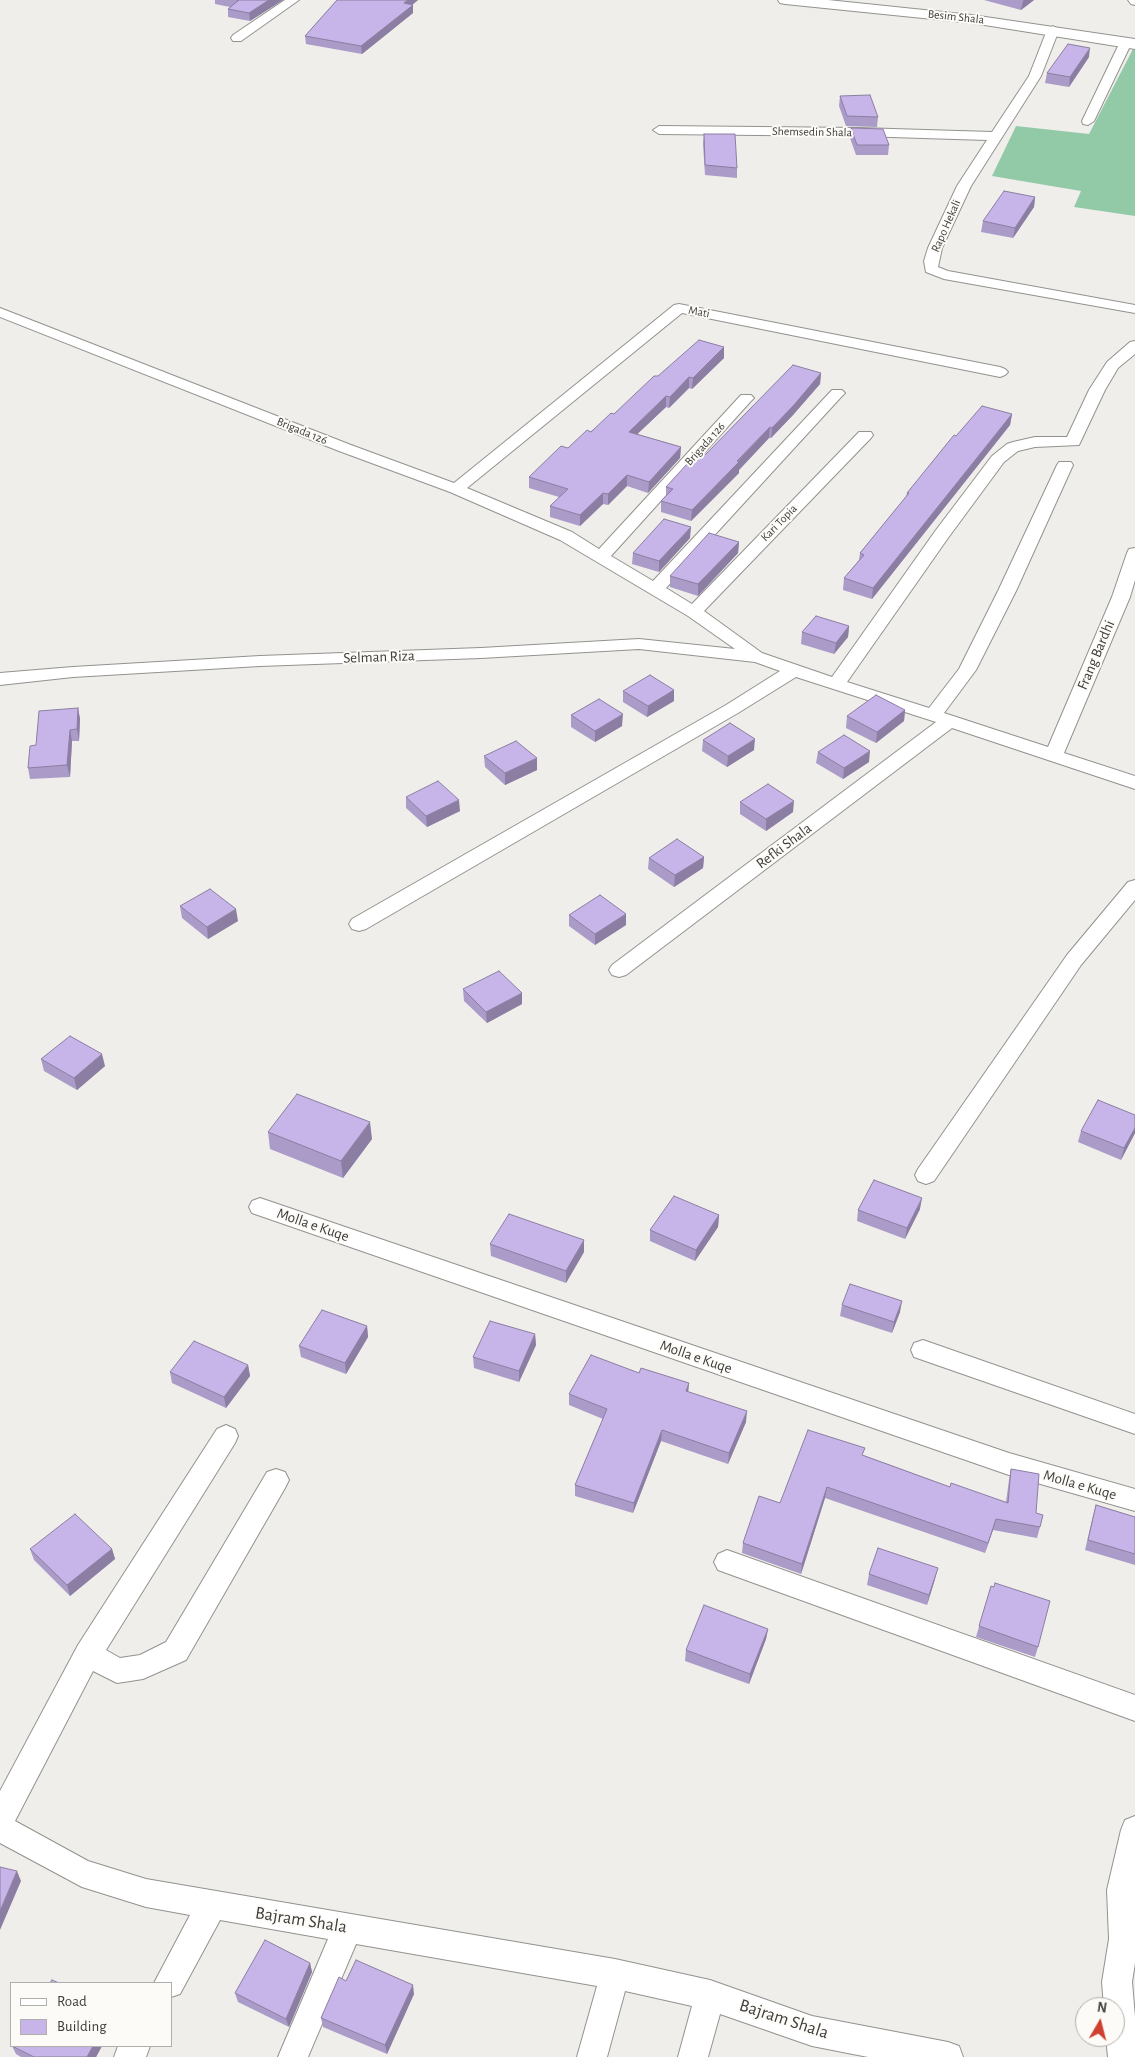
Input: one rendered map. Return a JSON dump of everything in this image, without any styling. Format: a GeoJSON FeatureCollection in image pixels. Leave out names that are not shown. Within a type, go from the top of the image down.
{"type":"FeatureCollection","features":[{"type":"Feature","properties":{"kind":"street"},"geometry":{"type":"LineString","coordinates":[[237,38],[293,0]]}},
{"type":"Feature","properties":{"kind":"street","name":"Besim Shala"},"geometry":{"type":"LineString","coordinates":[[785,0],[954,17],[1054,30],[1130,43],[1088,121]]}},
{"type":"Feature","properties":{"kind":"street","name":"Rapo Hekali"},"geometry":{"type":"LineString","coordinates":[[1054,30],[1035,76],[1013,112],[994,136],[949,215],[935,248],[931,269],[944,274],[1134,309]]}},
{"type":"Feature","properties":{"kind":"street","name":"Shemsedin Shala"},"geometry":{"type":"LineString","coordinates":[[659,130],[859,132],[994,136]]}},
{"type":"Feature","properties":{"kind":"street","name":"Mati"},"geometry":{"type":"LineString","coordinates":[[456,489],[679,308],[1000,372]]}},
{"type":"Feature","properties":{"kind":"street"},"geometry":{"type":"LineString","coordinates":[[1134,309],[1135,328]]}},
{"type":"Feature","properties":{"kind":"street","name":"Brigada 126"},"geometry":{"type":"LineString","coordinates":[[0,312],[345,448],[456,489],[566,536],[694,612],[758,657]]}},
{"type":"Feature","properties":{"kind":"street"},"geometry":{"type":"LineString","coordinates":[[836,685],[942,534],[998,459],[1013,447],[1028,443],[1073,442],[1097,390],[1112,365],[1135,345]]}},
{"type":"Feature","properties":{"kind":"street"},"geometry":{"type":"LineString","coordinates":[[656,589],[838,394]]}},
{"type":"Feature","properties":{"kind":"street","name":"Brigada 126"},"geometry":{"type":"LineString","coordinates":[[602,556],[746,398]]}},
{"type":"Feature","properties":{"kind":"street","name":"Kari Topia"},"geometry":{"type":"LineString","coordinates":[[694,612],[865,434]]}},
{"type":"Feature","properties":{"kind":"street","name":"Refki Shala"},"geometry":{"type":"LineString","coordinates":[[619,970],[941,718],[1007,591],[1065,465]]}},
{"type":"Feature","properties":{"kind":"street","name":"Frang Bardhi"},"geometry":{"type":"LineString","coordinates":[[1054,754],[1121,597],[1135,554]]}},
{"type":"Feature","properties":{"kind":"street","name":"Selman Riza"},"geometry":{"type":"LineString","coordinates":[[0,679],[73,672],[260,661],[480,653],[639,644],[758,657]]}},
{"type":"Feature","properties":{"kind":"street"},"geometry":{"type":"LineString","coordinates":[[758,657],[836,685],[1054,754],[1135,783]]}},
{"type":"Feature","properties":{"kind":"street"},"geometry":{"type":"LineString","coordinates":[[359,924],[724,714],[795,670]]}},
{"type":"Feature","properties":{"kind":"street"},"geometry":{"type":"LineString","coordinates":[[926,1175],[1074,960],[1135,888]]}},
{"type":"Feature","properties":{"kind":"street","name":"Molla e Kuqe"},"geometry":{"type":"LineString","coordinates":[[260,1207],[1009,1464],[1135,1500]]}},
{"type":"Feature","properties":{"kind":"street"},"geometry":{"type":"LineString","coordinates":[[923,1350],[1135,1424]]}},
{"type":"Feature","properties":{"kind":"street"},"geometry":{"type":"LineString","coordinates":[[0,1820],[88,1654],[226,1436]]}},
{"type":"Feature","properties":{"kind":"street"},"geometry":{"type":"LineString","coordinates":[[88,1654],[117,1671],[144,1667],[176,1651],[276,1480]]}},
{"type":"Feature","properties":{"kind":"street"},"geometry":{"type":"LineString","coordinates":[[727,1562],[1135,1708]]}},
{"type":"Feature","properties":{"kind":"street","name":"Bajram Shala"},"geometry":{"type":"LineString","coordinates":[[0,1828],[82,1873],[146,1893],[615,1974],[710,1995],[812,2031],[948,2057]]}},
{"type":"Feature","properties":{"kind":"street"},"geometry":{"type":"LineString","coordinates":[[1123,2057],[1117,1982],[1124,1939],[1122,1890],[1135,1830]]}},
{"type":"Feature","properties":{"kind":"street"},"geometry":{"type":"LineString","coordinates":[[170,1982],[212,1905]]}},
{"type":"Feature","properties":{"kind":"street"},"geometry":{"type":"LineString","coordinates":[[293,2057],[348,1928]]}},
{"type":"Feature","properties":{"kind":"street"},"geometry":{"type":"LineString","coordinates":[[592,2057],[615,1974]]}},
{"type":"Feature","properties":{"kind":"street"},"geometry":{"type":"LineString","coordinates":[[693,2057],[710,1995]]}},
{"type":"Feature","properties":{"kind":"green space"},"geometry":{"type":"Polygon","coordinates":[[[1133,49],[1135,49],[1135,216],[1074,207],[1081,191],[992,176],[1016,126],[1089,134],[1133,49]]]}},
{"type":"Feature","properties":{"kind":"building"},"geometry":{"type":"Polygon","coordinates":[[[239,0],[269,0],[249,13],[228,9],[239,0]]]}},
{"type":"Feature","properties":{"kind":"building"},"geometry":{"type":"Polygon","coordinates":[[[337,0],[408,0],[404,3],[413,5],[361,46],[305,36],[337,0]]]}},
{"type":"Feature","properties":{"kind":"building"},"geometry":{"type":"Polygon","coordinates":[[[1068,44],[1090,48],[1070,77],[1047,73],[1068,44]]]}},
{"type":"Feature","properties":{"kind":"building"},"geometry":{"type":"Polygon","coordinates":[[[870,95],[878,117],[847,116],[840,96],[870,95]]]}},
{"type":"Feature","properties":{"kind":"building"},"geometry":{"type":"Polygon","coordinates":[[[851,128],[883,129],[889,145],[857,145],[851,128]]]}},
{"type":"Feature","properties":{"kind":"building"},"geometry":{"type":"Polygon","coordinates":[[[704,134],[735,134],[737,168],[705,165],[704,134]]]}},
{"type":"Feature","properties":{"kind":"building"},"geometry":{"type":"Polygon","coordinates":[[[1004,191],[1035,197],[1015,228],[983,221],[1004,191]]]}},
{"type":"Feature","properties":{"kind":"building"},"geometry":{"type":"Polygon","coordinates":[[[699,340],[724,347],[693,378],[689,377],[670,397],[666,396],[629,432],[681,447],[649,482],[627,475],[608,494],[603,493],[580,515],[550,506],[568,489],[529,477],[561,446],[568,448],[587,430],[591,432],[611,413],[614,414],[654,376],[658,376],[699,340]]]}},
{"type":"Feature","properties":{"kind":"building"},"geometry":{"type":"Polygon","coordinates":[[[793,365],[821,373],[794,405],[772,428],[770,427],[692,510],[661,501],[673,489],[666,487],[698,452],[705,455],[793,365]]]}},
{"type":"Feature","properties":{"kind":"building"},"geometry":{"type":"Polygon","coordinates":[[[982,406],[1012,414],[873,588],[844,578],[864,555],[860,553],[909,493],[907,493],[954,435],[956,436],[982,406]]]}},
{"type":"Feature","properties":{"kind":"building"},"geometry":{"type":"Polygon","coordinates":[[[664,519],[691,527],[659,561],[633,553],[664,519]]]}},
{"type":"Feature","properties":{"kind":"building"},"geometry":{"type":"Polygon","coordinates":[[[709,533],[739,542],[698,584],[670,576],[709,533]]]}},
{"type":"Feature","properties":{"kind":"building"},"geometry":{"type":"Polygon","coordinates":[[[816,616],[849,626],[836,643],[802,632],[816,616]]]}},
{"type":"Feature","properties":{"kind":"building"},"geometry":{"type":"Polygon","coordinates":[[[650,675],[674,690],[648,706],[623,691],[650,675]]]}},
{"type":"Feature","properties":{"kind":"building"},"geometry":{"type":"Polygon","coordinates":[[[876,695],[905,710],[877,732],[847,716],[876,695]]]}},
{"type":"Feature","properties":{"kind":"building"},"geometry":{"type":"Polygon","coordinates":[[[599,699],[623,714],[595,731],[571,715],[599,699]]]}},
{"type":"Feature","properties":{"kind":"building"},"geometry":{"type":"Polygon","coordinates":[[[78,708],[77,729],[70,730],[67,765],[28,768],[30,746],[36,745],[39,711],[78,708]]]}},
{"type":"Feature","properties":{"kind":"building"},"geometry":{"type":"Polygon","coordinates":[[[730,723],[755,739],[728,756],[703,740],[730,723]]]}},
{"type":"Feature","properties":{"kind":"building"},"geometry":{"type":"Polygon","coordinates":[[[844,735],[870,751],[844,768],[818,752],[844,735]]]}},
{"type":"Feature","properties":{"kind":"building"},"geometry":{"type":"Polygon","coordinates":[[[516,741],[537,758],[505,773],[484,756],[516,741]]]}},
{"type":"Feature","properties":{"kind":"building"},"geometry":{"type":"Polygon","coordinates":[[[438,781],[459,800],[426,816],[406,797],[438,781]]]}},
{"type":"Feature","properties":{"kind":"building"},"geometry":{"type":"Polygon","coordinates":[[[768,784],[794,801],[766,819],[740,802],[768,784]]]}},
{"type":"Feature","properties":{"kind":"building"},"geometry":{"type":"Polygon","coordinates":[[[677,839],[704,857],[675,875],[649,858],[677,839]]]}},
{"type":"Feature","properties":{"kind":"building"},"geometry":{"type":"Polygon","coordinates":[[[210,889],[236,909],[207,927],[180,906],[210,889]]]}},
{"type":"Feature","properties":{"kind":"building"},"geometry":{"type":"Polygon","coordinates":[[[600,895],[626,914],[595,934],[569,915],[600,895]]]}},
{"type":"Feature","properties":{"kind":"building"},"geometry":{"type":"Polygon","coordinates":[[[499,971],[522,993],[486,1012],[463,989],[499,971]]]}},
{"type":"Feature","properties":{"kind":"building"},"geometry":{"type":"Polygon","coordinates":[[[70,1036],[102,1054],[74,1078],[41,1059],[70,1036]]]}},
{"type":"Feature","properties":{"kind":"building"},"geometry":{"type":"Polygon","coordinates":[[[297,1094],[370,1122],[341,1161],[268,1132],[297,1094]]]}},
{"type":"Feature","properties":{"kind":"building"},"geometry":{"type":"Polygon","coordinates":[[[1098,1100],[1135,1115],[1135,1128],[1124,1148],[1081,1131],[1098,1100]]]}},
{"type":"Feature","properties":{"kind":"building"},"geometry":{"type":"Polygon","coordinates":[[[874,1180],[922,1198],[907,1228],[858,1210],[874,1180]]]}},
{"type":"Feature","properties":{"kind":"building"},"geometry":{"type":"Polygon","coordinates":[[[674,1196],[719,1215],[696,1250],[650,1230],[674,1196]]]}},
{"type":"Feature","properties":{"kind":"building"},"geometry":{"type":"Polygon","coordinates":[[[509,1214],[584,1240],[566,1271],[490,1244],[509,1214]]]}},
{"type":"Feature","properties":{"kind":"building"},"geometry":{"type":"Polygon","coordinates":[[[850,1284],[902,1301],[894,1322],[842,1305],[850,1284]]]}},
{"type":"Feature","properties":{"kind":"building"},"geometry":{"type":"Polygon","coordinates":[[[322,1310],[367,1326],[345,1363],[299,1346],[322,1310]]]}},
{"type":"Feature","properties":{"kind":"building"},"geometry":{"type":"Polygon","coordinates":[[[490,1321],[535,1334],[519,1371],[473,1357],[490,1321]]]}},
{"type":"Feature","properties":{"kind":"building"},"geometry":{"type":"Polygon","coordinates":[[[194,1341],[248,1365],[224,1397],[170,1372],[194,1341]]]}},
{"type":"Feature","properties":{"kind":"building"},"geometry":{"type":"Polygon","coordinates":[[[591,1355],[639,1373],[641,1368],[689,1383],[686,1391],[747,1411],[729,1453],[662,1430],[634,1503],[575,1485],[607,1409],[569,1394],[591,1355]]]}},
{"type":"Feature","properties":{"kind":"building"},"geometry":{"type":"Polygon","coordinates":[[[808,1430],[865,1448],[862,1455],[950,1487],[951,1483],[1008,1503],[1011,1469],[1039,1474],[1036,1513],[1043,1515],[1040,1527],[996,1519],[988,1543],[827,1487],[802,1564],[743,1543],[759,1496],[780,1503],[808,1430]]]}},
{"type":"Feature","properties":{"kind":"building"},"geometry":{"type":"Polygon","coordinates":[[[1096,1505],[1135,1517],[1135,1554],[1088,1540],[1096,1505]]]}},
{"type":"Feature","properties":{"kind":"building"},"geometry":{"type":"Polygon","coordinates":[[[75,1514],[112,1549],[67,1585],[30,1549],[75,1514]]]}},
{"type":"Feature","properties":{"kind":"building"},"geometry":{"type":"Polygon","coordinates":[[[878,1548],[938,1568],[929,1595],[869,1574],[878,1548]]]}},
{"type":"Feature","properties":{"kind":"building"},"geometry":{"type":"Polygon","coordinates":[[[995,1583],[1050,1601],[1038,1647],[979,1626],[991,1586],[994,1587],[995,1583]]]}},
{"type":"Feature","properties":{"kind":"building"},"geometry":{"type":"Polygon","coordinates":[[[704,1605],[768,1629],[750,1674],[686,1650],[704,1605]]]}},
{"type":"Feature","properties":{"kind":"building"},"geometry":{"type":"Polygon","coordinates":[[[0,1867],[17,1871],[0,1911],[0,1867]]]}},
{"type":"Feature","properties":{"kind":"building"},"geometry":{"type":"Polygon","coordinates":[[[265,1940],[310,1963],[286,2019],[235,1993],[265,1940]]]}},
{"type":"Feature","properties":{"kind":"building"},"geometry":{"type":"Polygon","coordinates":[[[356,1960],[413,1985],[385,2045],[321,2018],[339,1977],[346,1981],[356,1960]]]}},
{"type":"Feature","properties":{"kind":"building"},"geometry":{"type":"Polygon","coordinates":[[[14,2047],[92,2047],[87,2057],[34,2057],[14,2047]]]}}]}
